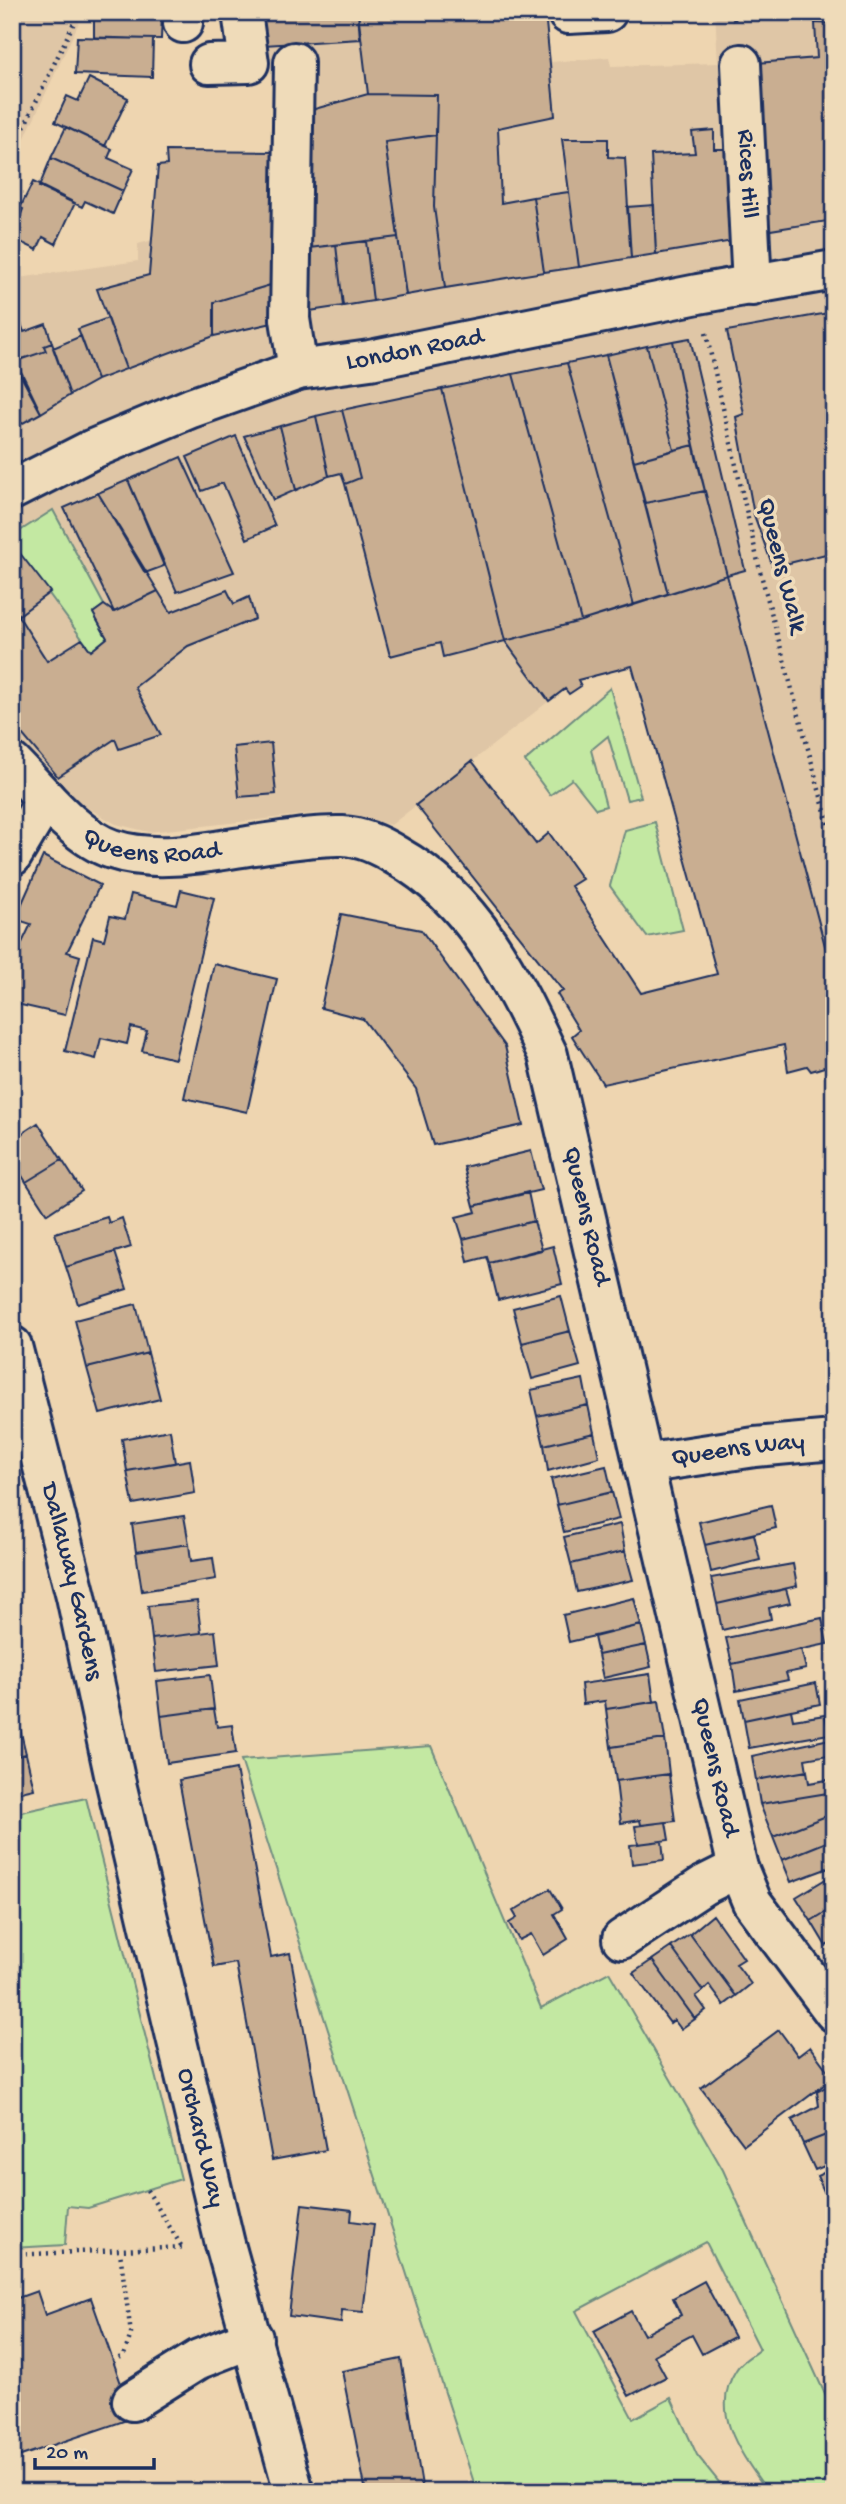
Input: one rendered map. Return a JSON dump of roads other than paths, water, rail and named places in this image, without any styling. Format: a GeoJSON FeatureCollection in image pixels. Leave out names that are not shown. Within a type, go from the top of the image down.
{"type":"FeatureCollection","features":[{"type":"Feature","properties":{"kind":"street"},"geometry":{"type":"LineString","coordinates":[[209,64],[248,63],[242,12]]}},
{"type":"Feature","properties":{"kind":"street"},"geometry":{"type":"LineString","coordinates":[[568,14],[607,12]]}},
{"type":"Feature","properties":{"kind":"street"},"geometry":{"type":"LineString","coordinates":[[294,62],[290,319],[298,370]]}},
{"type":"Feature","properties":{"kind":"street","name":"Rices Hill"},"geometry":{"type":"LineString","coordinates":[[741,64],[752,286]]}},
{"type":"Feature","properties":{"kind":"street","name":"London Road"},"geometry":{"type":"LineString","coordinates":[[12,490],[93,449],[191,408],[298,370],[370,360],[698,293],[752,286],[834,270]]}},
{"type":"Feature","properties":{"kind":"street","name":"Queens Road"},"geometry":{"type":"LineString","coordinates":[[12,763],[46,799],[81,830],[111,849],[146,855],[206,853],[306,838],[345,836],[374,843],[417,867],[451,895],[478,928],[519,994],[548,1055],[738,1868],[752,1902],[834,2012]]}},
{"type":"Feature","properties":{"kind":"street"},"geometry":{"type":"LineString","coordinates":[[12,856],[46,799]]}},
{"type":"Feature","properties":{"kind":"street","name":"Dallaway Gardens"},"geometry":{"type":"LineString","coordinates":[[12,1346],[76,1596],[115,1779]]}},
{"type":"Feature","properties":{"kind":"street","name":"Queens Way"},"geometry":{"type":"LineString","coordinates":[[643,1464],[755,1447],[834,1440]]}},
{"type":"Feature","properties":{"kind":"street","name":"Orchard Way"},"geometry":{"type":"LineString","coordinates":[[115,1779],[225,2244],[295,2492]]}},
{"type":"Feature","properties":{"kind":"street"},"geometry":{"type":"LineString","coordinates":[[622,1939],[704,1885],[738,1868]]}},
{"type":"Feature","properties":{"kind":"street"},"geometry":{"type":"LineString","coordinates":[[132,2401],[200,2359],[253,2338]]}}]}
